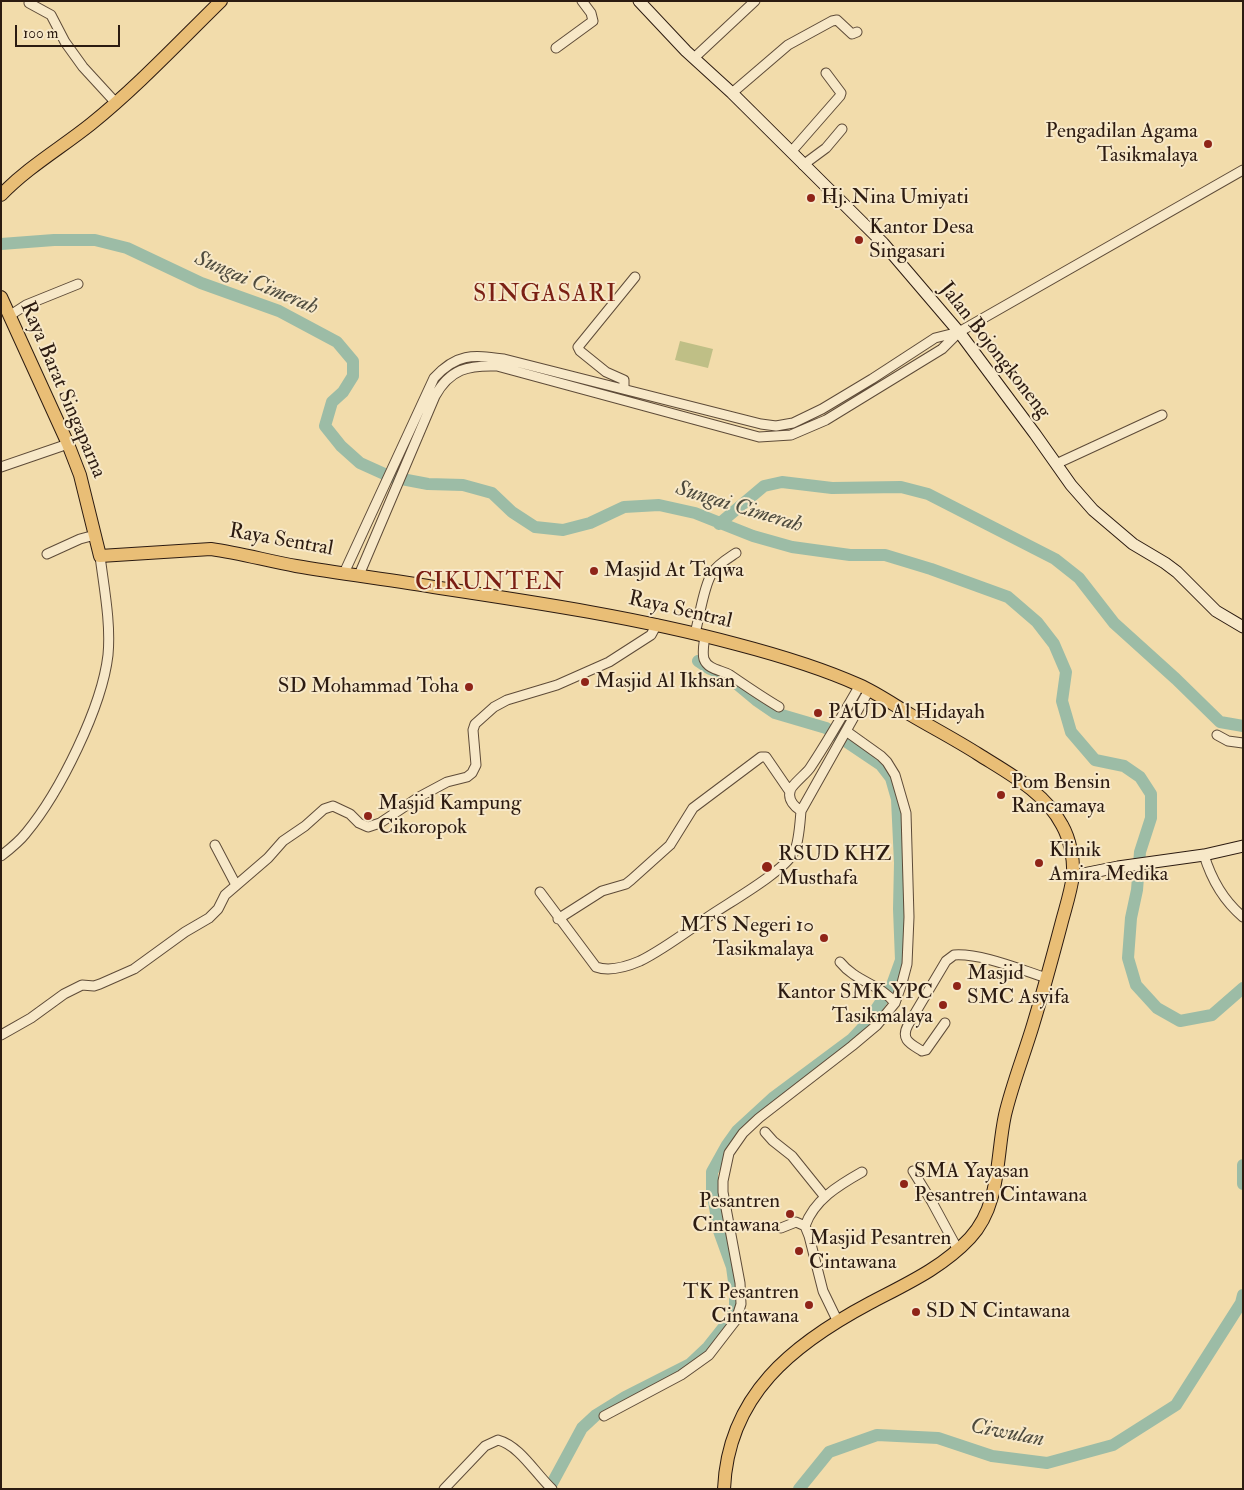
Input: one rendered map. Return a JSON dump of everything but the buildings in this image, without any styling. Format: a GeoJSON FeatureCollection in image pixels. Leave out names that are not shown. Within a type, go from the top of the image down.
{"type":"FeatureCollection","features":[{"type":"Feature","properties":{"kind":"main road"},"geometry":{"type":"LineString","coordinates":[[1,195],[16,181],[116,103],[221,1]]}},
{"type":"Feature","properties":{"kind":"main road","name":"Jalan Bojongkoneng"},"geometry":{"type":"LineString","coordinates":[[639,1],[694,58],[732,93],[883,243],[959,332],[1078,494],[1109,525],[1133,544],[1171,568],[1192,585],[1216,611],[1243,627]]}},
{"type":"Feature","properties":{"kind":"main road","name":"Raya Barat Singaparna"},"geometry":{"type":"LineString","coordinates":[[4,307],[68,444],[80,474],[100,556]]}},
{"type":"Feature","properties":{"kind":"main road","name":"Raya Sentral"},"geometry":{"type":"LineString","coordinates":[[100,556],[212,549],[295,566],[550,605],[657,624],[788,658],[864,688],[966,747],[1040,797],[1063,826],[1072,858],[1073,876]]}},
{"type":"Feature","properties":{"kind":"main road"},"geometry":{"type":"LineString","coordinates":[[720,1488],[731,1439],[740,1418],[754,1396],[787,1359],[804,1344],[838,1322],[923,1276],[958,1250],[974,1234],[981,1223],[992,1199],[1006,1112],[1046,978],[1073,876],[1118,867],[1204,855],[1243,846]]}},
{"type":"Feature","properties":{"kind":"street"},"geometry":{"type":"LineString","coordinates":[[556,48],[593,21],[591,13],[582,1]]}},
{"type":"Feature","properties":{"kind":"street"},"geometry":{"type":"LineString","coordinates":[[694,58],[754,1]]}},
{"type":"Feature","properties":{"kind":"street"},"geometry":{"type":"LineString","coordinates":[[29,3],[51,15],[65,42],[82,67],[116,103]]}},
{"type":"Feature","properties":{"kind":"street"},"geometry":{"type":"LineString","coordinates":[[732,93],[788,45],[832,22],[838,20],[852,34],[856,32]]}},
{"type":"Feature","properties":{"kind":"street"},"geometry":{"type":"LineString","coordinates":[[791,152],[840,96],[841,93],[826,73]]}},
{"type":"Feature","properties":{"kind":"street"},"geometry":{"type":"LineString","coordinates":[[803,164],[826,148],[842,129]]}},
{"type":"Feature","properties":{"kind":"street"},"geometry":{"type":"LineString","coordinates":[[344,573],[434,378],[453,361],[466,356],[504,358],[540,373],[654,409],[759,437],[791,435],[807,430],[826,420],[942,349],[959,332],[1243,170]]}},
{"type":"Feature","properties":{"kind":"street"},"geometry":{"type":"LineString","coordinates":[[624,389],[624,380],[606,372],[580,351],[578,347],[635,277]]}},
{"type":"Feature","properties":{"kind":"street"},"geometry":{"type":"LineString","coordinates":[[4,307],[26,305],[78,284]]}},
{"type":"Feature","properties":{"kind":"street"},"geometry":{"type":"LineString","coordinates":[[359,575],[441,385],[462,369],[477,365],[497,366],[540,373],[624,389],[761,424],[776,426],[793,424],[872,379],[935,338],[959,332]]}},
{"type":"Feature","properties":{"kind":"street"},"geometry":{"type":"LineString","coordinates":[[872,379],[878,388]]}},
{"type":"Feature","properties":{"kind":"street"},"geometry":{"type":"LineString","coordinates":[[654,409],[657,398]]}},
{"type":"Feature","properties":{"kind":"street"},"geometry":{"type":"LineString","coordinates":[[1056,464],[1162,415]]}},
{"type":"Feature","properties":{"kind":"street"},"geometry":{"type":"LineString","coordinates":[[1,467],[68,444]]}},
{"type":"Feature","properties":{"kind":"street"},"geometry":{"type":"LineString","coordinates":[[391,471],[401,474]]}},
{"type":"Feature","properties":{"kind":"street"},"geometry":{"type":"LineString","coordinates":[[47,554],[80,539],[95,535]]}},
{"type":"Feature","properties":{"kind":"street"},"geometry":{"type":"LineString","coordinates":[[736,553],[722,562],[712,573],[708,581],[700,635],[705,662],[715,670],[729,675],[752,692],[779,708]]}},
{"type":"Feature","properties":{"kind":"street"},"geometry":{"type":"LineString","coordinates":[[1,856],[25,834],[44,809],[83,735],[104,680],[108,654],[108,634],[100,556]]}},
{"type":"Feature","properties":{"kind":"street"},"geometry":{"type":"LineString","coordinates":[[1,1034],[32,1018],[69,991],[80,986],[94,986],[111,980],[142,964],[186,932],[210,918],[218,909],[224,896],[268,858],[283,842],[324,809],[333,806],[350,814],[359,824],[368,827],[380,822],[419,796],[447,782],[467,777],[472,773],[476,765],[472,730],[475,724],[494,707],[507,700],[557,685],[609,662],[651,636],[657,624]]}},
{"type":"Feature","properties":{"kind":"street"},"geometry":{"type":"LineString","coordinates":[[790,792],[792,787],[806,773],[864,688]]}},
{"type":"Feature","properties":{"kind":"street"},"geometry":{"type":"LineString","coordinates":[[540,892],[558,919],[596,967],[605,970],[622,968],[640,960],[771,875],[788,860],[794,851],[801,811],[843,736],[864,688]]}},
{"type":"Feature","properties":{"kind":"street"},"geometry":{"type":"LineString","coordinates":[[1218,735],[1228,742],[1243,743]]}},
{"type":"Feature","properties":{"kind":"street"},"geometry":{"type":"LineString","coordinates":[[604,1416],[681,1375],[710,1355],[736,1320],[741,1304],[740,1283],[722,1180],[729,1153],[754,1123],[877,1024],[889,996],[902,983],[907,964],[909,917],[906,812],[895,775],[887,762],[843,736]]}},
{"type":"Feature","properties":{"kind":"street"},"geometry":{"type":"LineString","coordinates":[[558,919],[602,890],[626,884],[670,846],[693,808],[761,757],[766,757],[790,792],[791,800],[801,811]]}},
{"type":"Feature","properties":{"kind":"street"},"geometry":{"type":"LineString","coordinates":[[806,773],[819,781]]}},
{"type":"Feature","properties":{"kind":"street"},"geometry":{"type":"LineString","coordinates":[[215,845],[236,885]]}},
{"type":"Feature","properties":{"kind":"street"},"geometry":{"type":"LineString","coordinates":[[1204,855],[1210,874],[1217,887],[1243,917]]}},
{"type":"Feature","properties":{"kind":"street"},"geometry":{"type":"LineString","coordinates":[[945,1023],[926,1050],[922,1051],[912,1045],[905,1036],[904,1032],[946,961],[954,955],[971,956],[996,962],[1046,978]]}},
{"type":"Feature","properties":{"kind":"street"},"geometry":{"type":"LineString","coordinates":[[840,962],[854,976],[889,996]]}},
{"type":"Feature","properties":{"kind":"street"},"geometry":{"type":"LineString","coordinates":[[765,1132],[792,1156],[825,1197]]}},
{"type":"Feature","properties":{"kind":"street"},"geometry":{"type":"LineString","coordinates":[[805,1226],[812,1210],[825,1197],[862,1172]]}},
{"type":"Feature","properties":{"kind":"street"},"geometry":{"type":"LineString","coordinates":[[913,1172],[958,1250]]}},
{"type":"Feature","properties":{"kind":"street"},"geometry":{"type":"LineString","coordinates":[[781,1228],[796,1222],[805,1226],[823,1291],[838,1322]]}},
{"type":"Feature","properties":{"kind":"street"},"geometry":{"type":"LineString","coordinates":[[444,1489],[485,1446],[498,1440],[511,1446],[520,1454],[539,1478],[552,1489]]}},
{"type":"Feature","properties":{"kind":"green space"},"geometry":{"type":"Polygon","coordinates":[[[680,341],[713,349],[708,368],[675,360],[680,341]]]}},
{"type":"Feature","properties":{"kind":"waterway","name":"Sungai Cimerah"},"geometry":{"type":"LineString","coordinates":[[1,244],[54,240],[95,240],[127,248],[201,283],[279,311],[337,342],[353,361],[353,376],[343,392],[332,402],[325,426],[341,446],[360,463],[391,477],[428,484],[463,485],[492,493],[512,512],[535,527],[563,530],[590,523],[624,507],[659,505],[695,513],[753,536],[792,547],[850,555],[885,555],[931,569],[1008,597],[1037,622],[1054,644],[1066,672],[1062,701],[1071,732],[1095,760],[1124,766],[1140,777],[1151,794],[1151,818],[1140,852],[1137,890],[1131,918],[1128,958],[1136,985],[1157,1008],[1180,1021],[1212,1015],[1243,988]]}},
{"type":"Feature","properties":{"kind":"waterway"},"geometry":{"type":"LineString","coordinates":[[719,524],[764,486],[782,482],[832,488],[901,487],[928,494],[1055,559],[1079,578],[1114,623],[1220,722],[1243,726]]}},
{"type":"Feature","properties":{"kind":"waterway"},"geometry":{"type":"LineString","coordinates":[[549,1489],[582,1428],[596,1415],[625,1397],[690,1364],[708,1347],[731,1318],[735,1307],[735,1289],[732,1267],[719,1231],[712,1189],[712,1172],[737,1131],[774,1097],[852,1039],[867,1023],[892,985],[901,960],[897,799],[891,778],[881,765],[826,728],[775,713],[726,675],[710,669],[698,661]]}},
{"type":"Feature","properties":{"kind":"waterway","name":"Ciwulan"},"geometry":{"type":"LineString","coordinates":[[1243,1165],[1243,1184]]}},
{"type":"Feature","properties":{"kind":"waterway","name":"Ciwulan"},"geometry":{"type":"LineString","coordinates":[[799,1489],[829,1452],[877,1435],[938,1438],[992,1456],[1047,1463],[1113,1445],[1176,1405],[1241,1303],[1243,1295]]}},
{"type":"Feature","properties":{"kind":"place","name":"Pengadilan Agama Tasikmalaya"},"geometry":{"type":"Point","coordinates":[1208,144]}},
{"type":"Feature","properties":{"kind":"place","name":"Hj. Nina Umiyati"},"geometry":{"type":"Point","coordinates":[811,198]}},
{"type":"Feature","properties":{"kind":"place","name":"Kantor Desa Singasari"},"geometry":{"type":"Point","coordinates":[859,240]}},
{"type":"Feature","properties":{"kind":"place","name":"Masjid At Taqwa"},"geometry":{"type":"Point","coordinates":[594,571]}},
{"type":"Feature","properties":{"kind":"place","name":"Masjid Al Ikhsan"},"geometry":{"type":"Point","coordinates":[585,682]}},
{"type":"Feature","properties":{"kind":"place","name":"SD Mohammad Toha"},"geometry":{"type":"Point","coordinates":[469,687]}},
{"type":"Feature","properties":{"kind":"place","name":"PAUD Al Hidayah"},"geometry":{"type":"Point","coordinates":[818,713]}},
{"type":"Feature","properties":{"kind":"place","name":"Pom Bensin Rancamaya"},"geometry":{"type":"Point","coordinates":[1001,795]}},
{"type":"Feature","properties":{"kind":"place","name":"Masjid Kampung Cikoropok"},"geometry":{"type":"Point","coordinates":[368,816]}},
{"type":"Feature","properties":{"kind":"place","name":"Klinik Amira Medika"},"geometry":{"type":"Point","coordinates":[1039,863]}},
{"type":"Feature","properties":{"kind":"place","name":"RSUD KHZ Musthafa"},"geometry":{"type":"Point","coordinates":[767,867]}},
{"type":"Feature","properties":{"kind":"place","name":"MTS Negeri 10 Tasikmalaya"},"geometry":{"type":"Point","coordinates":[824,938]}},
{"type":"Feature","properties":{"kind":"place","name":"Masjid SMC Asyifa"},"geometry":{"type":"Point","coordinates":[957,986]}},
{"type":"Feature","properties":{"kind":"place","name":"Kantor SMK YPC Tasikmalaya"},"geometry":{"type":"Point","coordinates":[943,1005]}},
{"type":"Feature","properties":{"kind":"place","name":"SMA Yayasan Pesantren Cintawana"},"geometry":{"type":"Point","coordinates":[904,1184]}},
{"type":"Feature","properties":{"kind":"place","name":"Pesantren Cintawana"},"geometry":{"type":"Point","coordinates":[790,1214]}},
{"type":"Feature","properties":{"kind":"place","name":"Masjid Pesantren Cintawana"},"geometry":{"type":"Point","coordinates":[799,1251]}},
{"type":"Feature","properties":{"kind":"place","name":"TK Pesantren Cintawana"},"geometry":{"type":"Point","coordinates":[809,1305]}},
{"type":"Feature","properties":{"kind":"place","name":"SD N Cintawana"},"geometry":{"type":"Point","coordinates":[916,1312]}},
{"type":"Feature","properties":{"kind":"district","name":"SINGASARI"},"geometry":{"type":"Point","coordinates":[545,296]}},
{"type":"Feature","properties":{"kind":"district","name":"CIKUNTEN"},"geometry":{"type":"Point","coordinates":[490,584]}}]}
